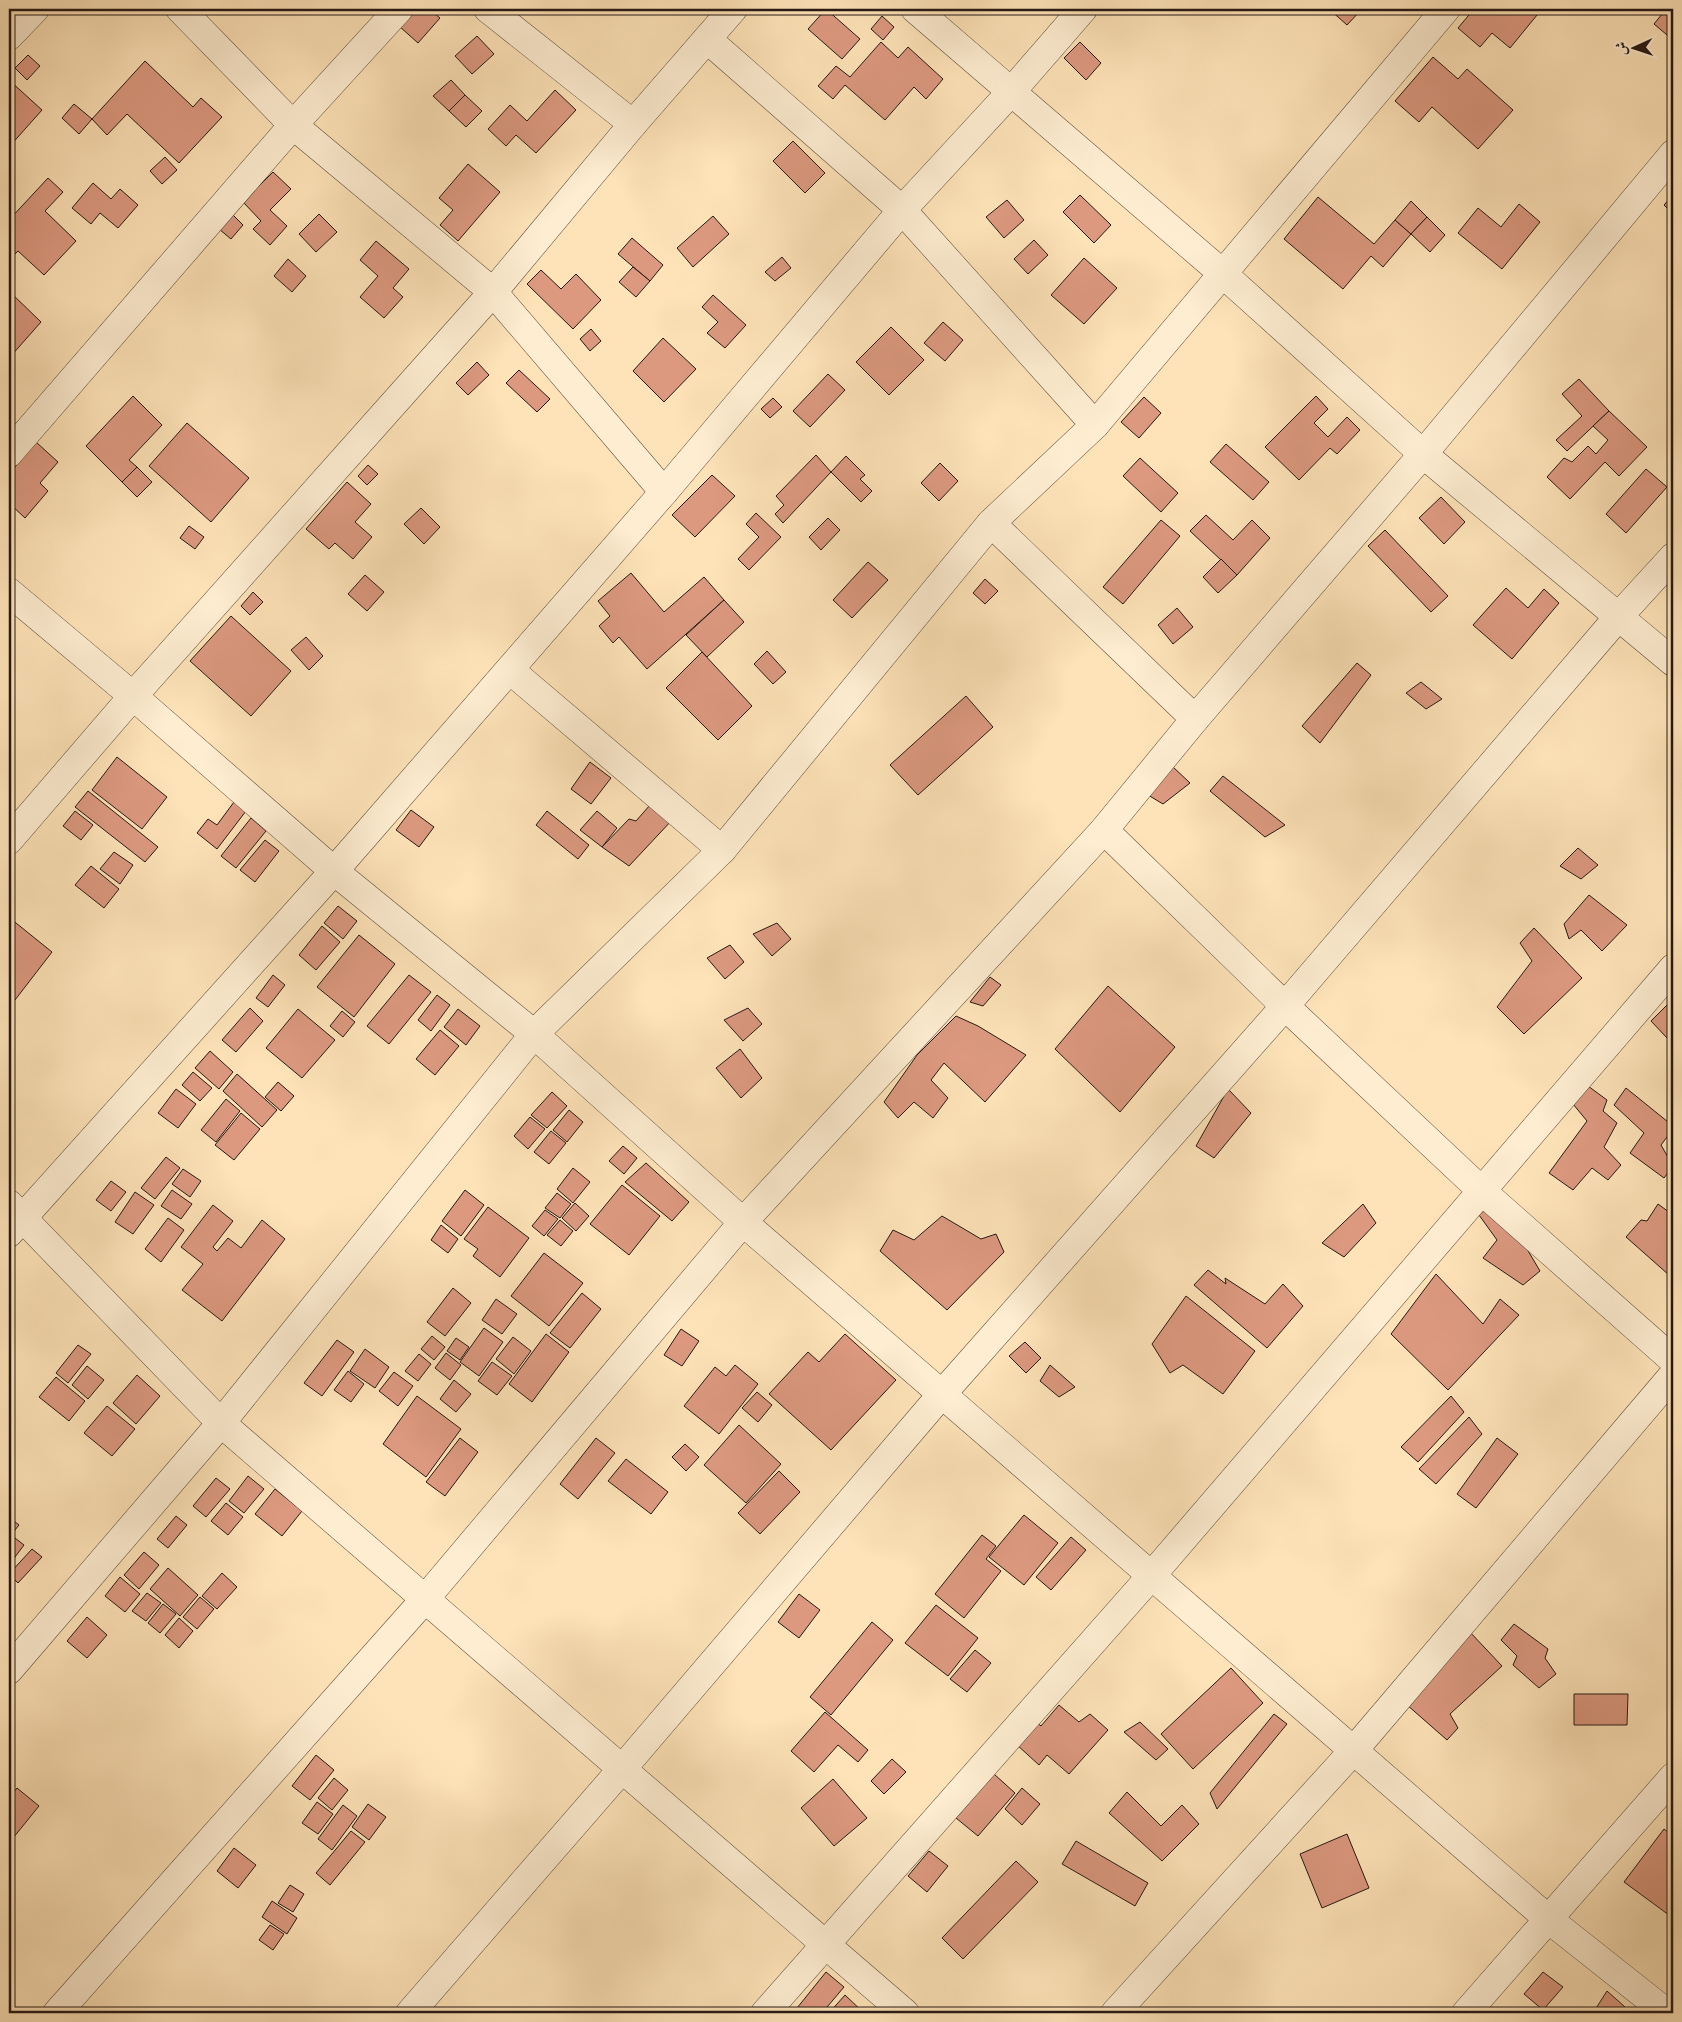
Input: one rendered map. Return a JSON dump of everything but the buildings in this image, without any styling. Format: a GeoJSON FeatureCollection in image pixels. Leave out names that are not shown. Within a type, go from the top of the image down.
{"type":"FeatureCollection","features":[{"type":"Feature","properties":{"kind":"street"},"geometry":{"type":"LineString","coordinates":[[9,36],[35,9]]}},
{"type":"Feature","properties":{"kind":"street"},"geometry":{"type":"LineString","coordinates":[[180,9],[293,125],[493,292],[664,492]]}},
{"type":"Feature","properties":{"kind":"street"},"geometry":{"type":"LineString","coordinates":[[488,9],[633,124]]}},
{"type":"Feature","properties":{"kind":"street"},"geometry":{"type":"LineString","coordinates":[[9,840],[133,696],[493,292],[633,124],[733,9]]}},
{"type":"Feature","properties":{"kind":"street"},"geometry":{"type":"LineString","coordinates":[[915,9],[1222,273],[1423,454],[1673,662]]}},
{"type":"Feature","properties":{"kind":"street"},"geometry":{"type":"LineString","coordinates":[[905,2013],[221,1423],[13,1218],[334,871],[664,492],[902,210],[1011,92],[1083,9]]}},
{"type":"Feature","properties":{"kind":"street"},"geometry":{"type":"LineString","coordinates":[[9,1670],[221,1423],[534,1034],[722,850],[991,522],[1095,425],[1446,9]]}},
{"type":"Feature","properties":{"kind":"street"},"geometry":{"type":"LineString","coordinates":[[9,453],[393,11]]}},
{"type":"Feature","properties":{"kind":"street"},"geometry":{"type":"LineString","coordinates":[[706,39],[902,210],[1095,425]]}},
{"type":"Feature","properties":{"kind":"street"},"geometry":{"type":"LineString","coordinates":[[58,2013],[425,1599],[743,1222],[1104,830],[1195,719],[1423,454],[1673,154]]}},
{"type":"Feature","properties":{"kind":"street"},"geometry":{"type":"LineString","coordinates":[[991,522],[1195,719]]}},
{"type":"Feature","properties":{"kind":"street"},"geometry":{"type":"LineString","coordinates":[[410,2013],[622,1769],[942,1394],[1285,1006],[1619,616],[1673,557]]}},
{"type":"Feature","properties":{"kind":"street"},"geometry":{"type":"LineString","coordinates":[[9,592],[133,696],[334,871],[534,1034],[743,1222],[1547,1918],[1667,2013]]}},
{"type":"Feature","properties":{"kind":"street"},"geometry":{"type":"LineString","coordinates":[[510,670],[722,850]]}},
{"type":"Feature","properties":{"kind":"street"},"geometry":{"type":"LineString","coordinates":[[1104,830],[1285,1006],[1483,1192],[1673,1360]]}},
{"type":"Feature","properties":{"kind":"street"},"geometry":{"type":"LineString","coordinates":[[765,2013],[1152,1575],[1483,1192],[1673,968]]}},
{"type":"Feature","properties":{"kind":"street"},"geometry":{"type":"LineString","coordinates":[[1115,2013],[1354,1750],[1673,1374]]}},
{"type":"Feature","properties":{"kind":"street"},"geometry":{"type":"LineString","coordinates":[[1466,2013],[1547,1918],[1673,1777]]}}]}
